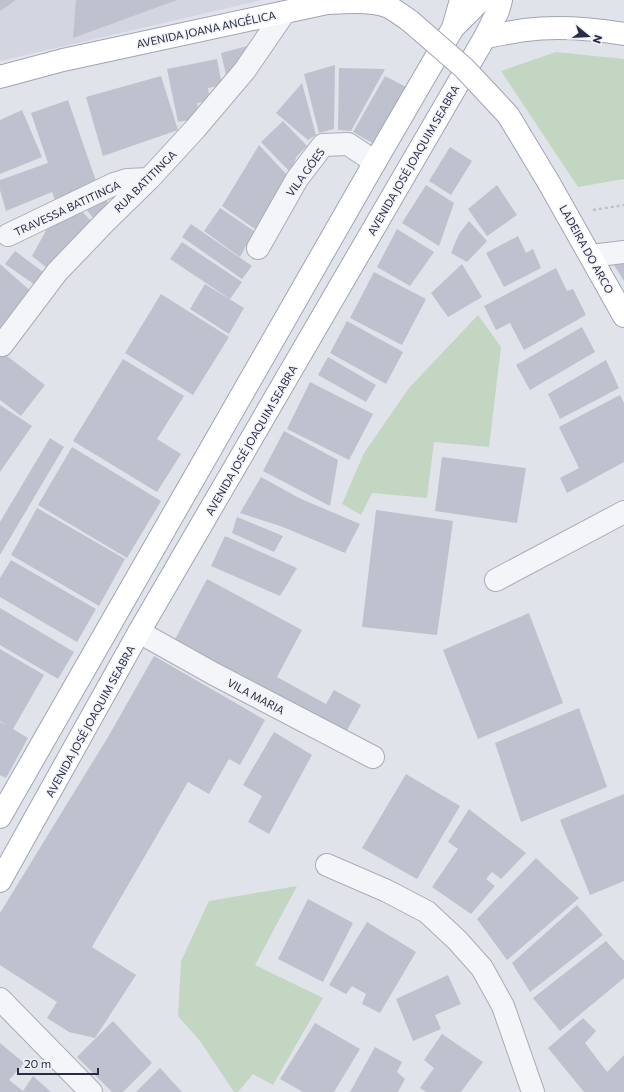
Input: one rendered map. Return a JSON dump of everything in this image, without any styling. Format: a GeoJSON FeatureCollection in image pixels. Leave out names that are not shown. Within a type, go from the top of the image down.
{"type":"FeatureCollection","features":[{"type":"Feature","properties":{"kind":"main road"},"geometry":{"type":"LineString","coordinates":[[453,28],[460,0]]}},
{"type":"Feature","properties":{"kind":"main road"},"geometry":{"type":"LineString","coordinates":[[0,816],[5,795],[453,28],[481,0]]}},
{"type":"Feature","properties":{"kind":"main road","name":"AVENIDA JOSÉ JOAQUIM SEABRA"},"geometry":{"type":"LineString","coordinates":[[0,881],[140,632],[485,37],[502,0]]}},
{"type":"Feature","properties":{"kind":"main road","name":"AVENIDA JOANA ANGÉLICA"},"geometry":{"type":"LineString","coordinates":[[0,77],[70,58],[284,13],[311,3],[349,1],[384,3],[410,21]]}},
{"type":"Feature","properties":{"kind":"main road","name":"LADEIRA DO ARCO"},"geometry":{"type":"LineString","coordinates":[[410,21],[464,68],[508,115],[567,214],[624,316]]}},
{"type":"Feature","properties":{"kind":"main road"},"geometry":{"type":"LineString","coordinates":[[485,37],[526,30],[565,28],[624,34]]}},
{"type":"Feature","properties":{"kind":"street","name":"RUA BATITINGA"},"geometry":{"type":"LineString","coordinates":[[2,346],[57,272],[149,179],[195,129],[245,70],[284,13]]}},
{"type":"Feature","properties":{"kind":"street","name":"VILA GÓES"},"geometry":{"type":"LineString","coordinates":[[258,248],[297,179],[323,145],[348,144],[375,162]]}},
{"type":"Feature","properties":{"kind":"street","name":"TRAVESSA BATITINGA"},"geometry":{"type":"LineString","coordinates":[[8,234],[114,184],[127,180],[149,179]]}},
{"type":"Feature","properties":{"kind":"street"},"geometry":{"type":"LineString","coordinates":[[591,256],[624,252]]}},
{"type":"Feature","properties":{"kind":"street"},"geometry":{"type":"LineString","coordinates":[[496,580],[624,512]]}},
{"type":"Feature","properties":{"kind":"street","name":"VILA MARIA"},"geometry":{"type":"LineString","coordinates":[[140,632],[214,674],[373,757]]}},
{"type":"Feature","properties":{"kind":"street"},"geometry":{"type":"LineString","coordinates":[[328,865],[387,891],[427,912],[467,951],[482,968],[503,1006],[533,1092]]}},
{"type":"Feature","properties":{"kind":"street"},"geometry":{"type":"LineString","coordinates":[[0,999],[91,1092]]}},
{"type":"Feature","properties":{"kind":"path"},"geometry":{"type":"LineString","coordinates":[[567,214],[624,205]]}},
{"type":"Feature","properties":{"kind":"shaded area"},"geometry":{"type":"Polygon","coordinates":[[[0,0],[263,0],[0,61],[0,0]]]}},
{"type":"Feature","properties":{"kind":"green space"},"geometry":{"type":"Polygon","coordinates":[[[556,52],[624,59],[624,179],[578,187],[501,71],[556,52]]]}},
{"type":"Feature","properties":{"kind":"green space"},"geometry":{"type":"Polygon","coordinates":[[[478,315],[501,347],[489,447],[434,442],[427,498],[372,493],[361,515],[342,504],[364,453],[409,388],[478,315]]]}},
{"type":"Feature","properties":{"kind":"green space"},"geometry":{"type":"Polygon","coordinates":[[[297,886],[255,965],[323,998],[273,1085],[253,1074],[238,1092],[234,1092],[200,1041],[178,1016],[181,961],[209,901],[297,886]]]}},
{"type":"Feature","properties":{"kind":"building"},"geometry":{"type":"Polygon","coordinates":[[[0,0],[16,0],[0,11],[0,0]]]}},
{"type":"Feature","properties":{"kind":"building"},"geometry":{"type":"Polygon","coordinates":[[[76,0],[177,0],[73,38],[76,0]]]}},
{"type":"Feature","properties":{"kind":"building"},"geometry":{"type":"Polygon","coordinates":[[[255,44],[240,72],[226,75],[221,53],[255,44]]]}},
{"type":"Feature","properties":{"kind":"building"},"geometry":{"type":"Polygon","coordinates":[[[217,59],[222,85],[208,88],[210,101],[197,103],[200,118],[178,122],[167,69],[217,59]]]}},
{"type":"Feature","properties":{"kind":"building"},"geometry":{"type":"Polygon","coordinates":[[[335,65],[334,129],[319,133],[304,74],[335,65]]]}},
{"type":"Feature","properties":{"kind":"building"},"geometry":{"type":"Polygon","coordinates":[[[339,68],[385,69],[351,131],[338,130],[339,68]]]}},
{"type":"Feature","properties":{"kind":"building"},"geometry":{"type":"Polygon","coordinates":[[[161,76],[178,130],[103,156],[86,97],[161,76]]]}},
{"type":"Feature","properties":{"kind":"building"},"geometry":{"type":"Polygon","coordinates":[[[385,76],[408,88],[376,145],[353,132],[385,76]]]}},
{"type":"Feature","properties":{"kind":"building"},"geometry":{"type":"Polygon","coordinates":[[[302,83],[316,135],[308,140],[276,113],[302,83]]]}},
{"type":"Feature","properties":{"kind":"building"},"geometry":{"type":"Polygon","coordinates":[[[68,100],[99,190],[58,208],[52,192],[6,211],[0,190],[0,180],[48,163],[31,113],[68,100]]]}},
{"type":"Feature","properties":{"kind":"building"},"geometry":{"type":"Polygon","coordinates":[[[22,110],[42,157],[0,174],[0,120],[22,110]]]}},
{"type":"Feature","properties":{"kind":"building"},"geometry":{"type":"Polygon","coordinates":[[[283,121],[307,146],[297,156],[290,172],[261,142],[283,121]]]}},
{"type":"Feature","properties":{"kind":"building"},"geometry":{"type":"Polygon","coordinates":[[[259,145],[287,175],[255,229],[222,206],[259,145]]]}},
{"type":"Feature","properties":{"kind":"building"},"geometry":{"type":"Polygon","coordinates":[[[450,147],[472,161],[451,195],[429,181],[450,147]]]}},
{"type":"Feature","properties":{"kind":"building"},"geometry":{"type":"Polygon","coordinates":[[[426,185],[454,203],[439,246],[402,223],[426,185]]]}},
{"type":"Feature","properties":{"kind":"building"},"geometry":{"type":"Polygon","coordinates":[[[497,185],[517,215],[487,236],[468,209],[497,185]]]}},
{"type":"Feature","properties":{"kind":"building"},"geometry":{"type":"Polygon","coordinates":[[[102,194],[112,208],[97,223],[82,204],[102,194]]]}},
{"type":"Feature","properties":{"kind":"building"},"geometry":{"type":"Polygon","coordinates":[[[77,206],[92,222],[52,272],[32,256],[48,227],[77,206]]]}},
{"type":"Feature","properties":{"kind":"building"},"geometry":{"type":"Polygon","coordinates":[[[220,208],[254,231],[240,257],[204,231],[220,208]]]}},
{"type":"Feature","properties":{"kind":"building"},"geometry":{"type":"Polygon","coordinates":[[[469,221],[487,241],[467,262],[451,253],[459,234],[469,221]]]}},
{"type":"Feature","properties":{"kind":"building"},"geometry":{"type":"Polygon","coordinates":[[[191,224],[252,266],[242,279],[182,237],[191,224]]]}},
{"type":"Feature","properties":{"kind":"building"},"geometry":{"type":"Polygon","coordinates":[[[397,229],[434,252],[410,286],[377,267],[397,229]]]}},
{"type":"Feature","properties":{"kind":"building"},"geometry":{"type":"Polygon","coordinates":[[[518,236],[526,253],[533,249],[541,268],[504,287],[486,253],[518,236]]]}},
{"type":"Feature","properties":{"kind":"building"},"geometry":{"type":"Polygon","coordinates":[[[182,242],[242,282],[230,299],[170,259],[182,242]]]}},
{"type":"Feature","properties":{"kind":"building"},"geometry":{"type":"Polygon","coordinates":[[[15,251],[47,275],[38,287],[5,264],[15,251]]]}},
{"type":"Feature","properties":{"kind":"building"},"geometry":{"type":"Polygon","coordinates":[[[624,259],[624,281],[612,262],[624,259]]]}},
{"type":"Feature","properties":{"kind":"building"},"geometry":{"type":"Polygon","coordinates":[[[0,264],[34,294],[0,337],[0,264]]]}},
{"type":"Feature","properties":{"kind":"building"},"geometry":{"type":"Polygon","coordinates":[[[462,264],[482,297],[448,317],[431,293],[462,264]]]}},
{"type":"Feature","properties":{"kind":"building"},"geometry":{"type":"Polygon","coordinates":[[[556,268],[567,291],[573,289],[586,315],[524,350],[510,323],[496,330],[484,306],[556,268]]]}},
{"type":"Feature","properties":{"kind":"building"},"geometry":{"type":"Polygon","coordinates":[[[374,272],[426,299],[402,345],[350,318],[374,272]]]}},
{"type":"Feature","properties":{"kind":"building"},"geometry":{"type":"Polygon","coordinates":[[[205,284],[244,308],[229,334],[190,309],[205,284]]]}},
{"type":"Feature","properties":{"kind":"building"},"geometry":{"type":"Polygon","coordinates":[[[161,294],[229,337],[193,395],[125,353],[161,294]]]}},
{"type":"Feature","properties":{"kind":"building"},"geometry":{"type":"Polygon","coordinates":[[[347,321],[403,352],[386,384],[330,353],[347,321]]]}},
{"type":"Feature","properties":{"kind":"building"},"geometry":{"type":"Polygon","coordinates":[[[582,327],[595,352],[530,390],[516,365],[582,327]]]}},
{"type":"Feature","properties":{"kind":"building"},"geometry":{"type":"Polygon","coordinates":[[[3,353],[45,385],[21,416],[0,400],[0,357],[3,353]]]}},
{"type":"Feature","properties":{"kind":"building"},"geometry":{"type":"Polygon","coordinates":[[[328,357],[376,385],[366,402],[318,375],[328,357]]]}},
{"type":"Feature","properties":{"kind":"building"},"geometry":{"type":"Polygon","coordinates":[[[123,359],[184,396],[157,439],[181,454],[157,492],[73,441],[123,359]]]}},
{"type":"Feature","properties":{"kind":"building"},"geometry":{"type":"Polygon","coordinates":[[[606,360],[619,388],[560,419],[548,394],[606,360]]]}},
{"type":"Feature","properties":{"kind":"building"},"geometry":{"type":"Polygon","coordinates":[[[310,382],[373,414],[349,460],[287,429],[310,382]]]}},
{"type":"Feature","properties":{"kind":"building"},"geometry":{"type":"Polygon","coordinates":[[[620,395],[624,403],[624,462],[567,493],[560,478],[579,468],[559,427],[620,395]]]}},
{"type":"Feature","properties":{"kind":"building"},"geometry":{"type":"Polygon","coordinates":[[[0,405],[32,426],[0,472],[0,405]]]}},
{"type":"Feature","properties":{"kind":"building"},"geometry":{"type":"Polygon","coordinates":[[[284,431],[338,460],[330,506],[263,471],[284,431]]]}},
{"type":"Feature","properties":{"kind":"building"},"geometry":{"type":"Polygon","coordinates":[[[50,438],[64,447],[0,555],[0,522],[50,438]]]}},
{"type":"Feature","properties":{"kind":"building"},"geometry":{"type":"Polygon","coordinates":[[[72,447],[161,501],[127,558],[38,505],[72,447]]]}},
{"type":"Feature","properties":{"kind":"building"},"geometry":{"type":"Polygon","coordinates":[[[442,457],[526,468],[517,523],[435,511],[442,457]]]}},
{"type":"Feature","properties":{"kind":"building"},"geometry":{"type":"Polygon","coordinates":[[[261,477],[299,498],[360,524],[345,553],[283,527],[240,513],[261,477]]]}},
{"type":"Feature","properties":{"kind":"building"},"geometry":{"type":"Polygon","coordinates":[[[37,508],[125,559],[99,606],[11,555],[37,508]]]}},
{"type":"Feature","properties":{"kind":"building"},"geometry":{"type":"Polygon","coordinates":[[[376,510],[453,521],[437,635],[362,627],[376,510]]]}},
{"type":"Feature","properties":{"kind":"building"},"geometry":{"type":"Polygon","coordinates":[[[237,517],[283,536],[274,552],[232,533],[237,517]]]}},
{"type":"Feature","properties":{"kind":"building"},"geometry":{"type":"Polygon","coordinates":[[[225,536],[297,568],[280,596],[211,566],[225,536]]]}},
{"type":"Feature","properties":{"kind":"building"},"geometry":{"type":"Polygon","coordinates":[[[11,560],[96,609],[77,642],[0,597],[0,578],[11,560]]]}},
{"type":"Feature","properties":{"kind":"building"},"geometry":{"type":"Polygon","coordinates":[[[207,579],[302,630],[277,677],[326,704],[334,690],[361,705],[345,734],[173,643],[207,579]]]}},
{"type":"Feature","properties":{"kind":"building"},"geometry":{"type":"Polygon","coordinates":[[[0,608],[74,652],[58,679],[0,645],[0,608]]]}},
{"type":"Feature","properties":{"kind":"building"},"geometry":{"type":"Polygon","coordinates":[[[529,613],[563,703],[478,739],[443,650],[529,613]]]}},
{"type":"Feature","properties":{"kind":"building"},"geometry":{"type":"Polygon","coordinates":[[[0,649],[44,675],[13,729],[28,738],[6,778],[0,775],[0,722],[6,725],[0,721],[0,649]]]}},
{"type":"Feature","properties":{"kind":"building"},"geometry":{"type":"Polygon","coordinates":[[[154,656],[265,720],[240,765],[229,759],[209,794],[188,782],[92,947],[136,975],[95,1038],[69,1032],[47,1018],[57,1002],[0,965],[0,913],[108,737],[154,656]]]}},
{"type":"Feature","properties":{"kind":"building"},"geometry":{"type":"Polygon","coordinates":[[[579,708],[607,787],[521,822],[495,743],[579,708]]]}},
{"type":"Feature","properties":{"kind":"building"},"geometry":{"type":"Polygon","coordinates":[[[274,732],[312,755],[269,834],[248,822],[262,796],[243,785],[274,732]]]}},
{"type":"Feature","properties":{"kind":"building"},"geometry":{"type":"Polygon","coordinates":[[[406,774],[460,806],[417,879],[362,848],[406,774]]]}},
{"type":"Feature","properties":{"kind":"building"},"geometry":{"type":"Polygon","coordinates":[[[624,794],[624,881],[590,895],[560,820],[624,794]]]}},
{"type":"Feature","properties":{"kind":"building"},"geometry":{"type":"Polygon","coordinates":[[[469,809],[526,853],[501,879],[492,872],[486,879],[495,886],[471,914],[432,887],[458,849],[448,842],[469,809]]]}},
{"type":"Feature","properties":{"kind":"building"},"geometry":{"type":"Polygon","coordinates":[[[536,858],[579,898],[507,960],[477,919],[536,858]]]}},
{"type":"Feature","properties":{"kind":"building"},"geometry":{"type":"Polygon","coordinates":[[[308,899],[353,923],[323,982],[278,959],[308,899]]]}},
{"type":"Feature","properties":{"kind":"building"},"geometry":{"type":"Polygon","coordinates":[[[577,905],[603,935],[530,992],[512,963],[577,905]]]}},
{"type":"Feature","properties":{"kind":"building"},"geometry":{"type":"Polygon","coordinates":[[[367,922],[416,952],[380,1013],[362,1004],[366,994],[352,986],[346,994],[329,985],[367,922]]]}},
{"type":"Feature","properties":{"kind":"building"},"geometry":{"type":"Polygon","coordinates":[[[606,941],[624,961],[624,978],[560,1031],[533,998],[606,941]]]}},
{"type":"Feature","properties":{"kind":"building"},"geometry":{"type":"Polygon","coordinates":[[[448,975],[461,1004],[435,1015],[441,1029],[413,1041],[396,999],[448,975]]]}},
{"type":"Feature","properties":{"kind":"building"},"geometry":{"type":"Polygon","coordinates":[[[583,1018],[596,1031],[585,1043],[607,1072],[624,1055],[624,1092],[584,1092],[548,1048],[583,1018]]]}},
{"type":"Feature","properties":{"kind":"building"},"geometry":{"type":"Polygon","coordinates":[[[113,1021],[152,1063],[123,1092],[112,1092],[77,1057],[113,1021]]]}},
{"type":"Feature","properties":{"kind":"building"},"geometry":{"type":"Polygon","coordinates":[[[315,1023],[360,1049],[334,1092],[303,1092],[280,1079],[315,1023]]]}},
{"type":"Feature","properties":{"kind":"building"},"geometry":{"type":"Polygon","coordinates":[[[442,1034],[483,1062],[461,1092],[426,1092],[420,1088],[434,1068],[424,1060],[442,1034]]]}},
{"type":"Feature","properties":{"kind":"building"},"geometry":{"type":"Polygon","coordinates":[[[0,1043],[24,1063],[9,1080],[23,1091],[33,1076],[51,1092],[0,1092],[0,1043]]]}},
{"type":"Feature","properties":{"kind":"building"},"geometry":{"type":"Polygon","coordinates":[[[375,1047],[402,1062],[397,1072],[405,1079],[398,1092],[350,1092],[375,1047]]]}},
{"type":"Feature","properties":{"kind":"building"},"geometry":{"type":"Polygon","coordinates":[[[160,1068],[182,1092],[136,1092],[160,1068]]]}}]}
